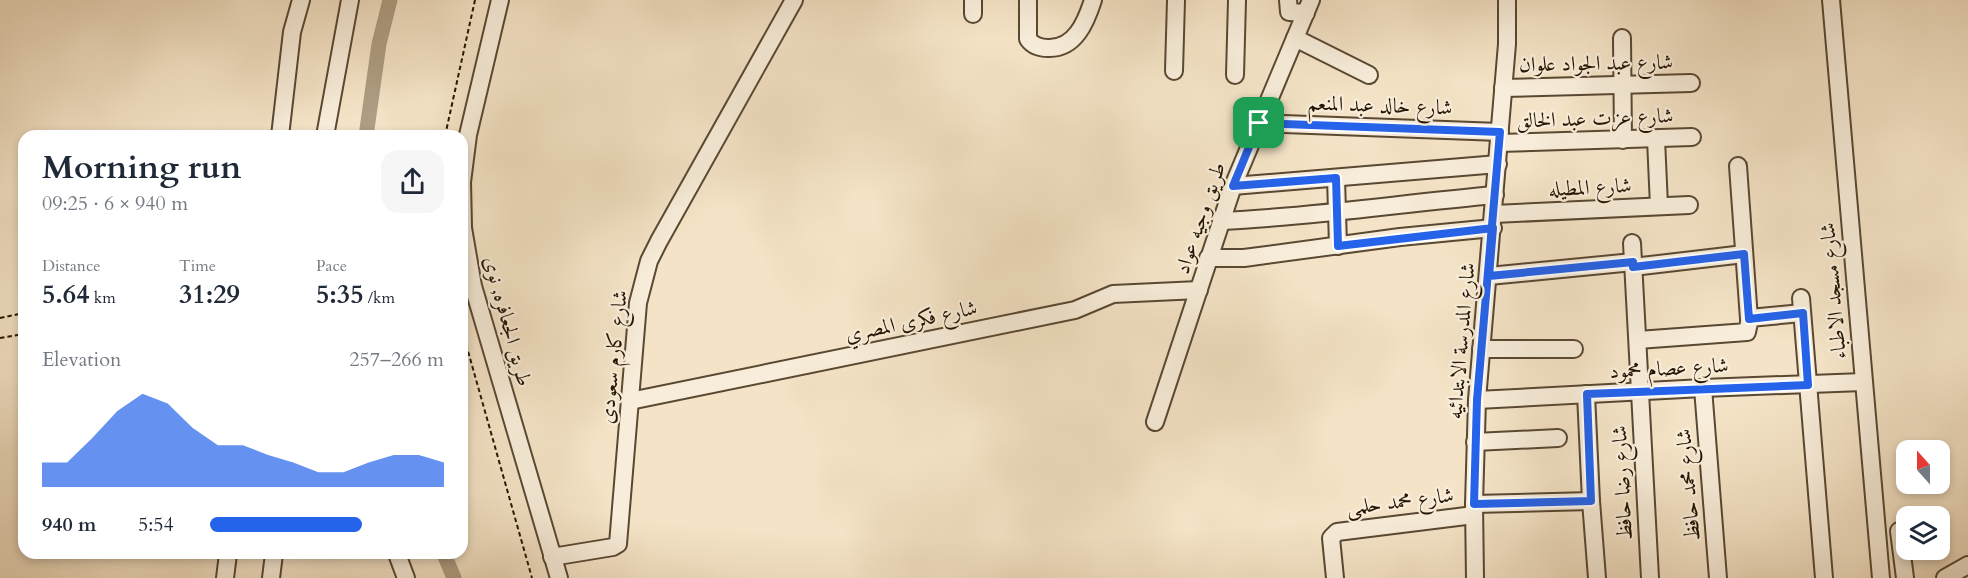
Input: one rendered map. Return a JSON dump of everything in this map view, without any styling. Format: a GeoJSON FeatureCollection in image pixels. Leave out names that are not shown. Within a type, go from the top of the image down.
{"type":"FeatureCollection","features":[{"type":"Feature","properties":{"kind":"street"},"geometry":{"type":"LineString","coordinates":[[281,130],[292,32],[301,0]]}},
{"type":"Feature","properties":{"kind":"street"},"geometry":{"type":"LineString","coordinates":[[326,130],[350,0]]}},
{"type":"Feature","properties":{"kind":"street","name":"طريق الجعافره, نوى"},"geometry":{"type":"LineString","coordinates":[[468,135],[500,0]]}},
{"type":"Feature","properties":{"kind":"street","name":"شارع كارم سعودى"},"geometry":{"type":"LineString","coordinates":[[552,557],[613,547],[618,544],[638,303],[649,261],[794,0]]}},
{"type":"Feature","properties":{"kind":"street"},"geometry":{"type":"LineString","coordinates":[[1028,0],[1028,39],[1033,45],[1050,48],[1065,45],[1073,40],[1093,0]]}},
{"type":"Feature","properties":{"kind":"street"},"geometry":{"type":"LineString","coordinates":[[1174,71],[1176,0]]}},
{"type":"Feature","properties":{"kind":"street"},"geometry":{"type":"LineString","coordinates":[[1235,75],[1237,0]]}},
{"type":"Feature","properties":{"kind":"street"},"geometry":{"type":"LineString","coordinates":[[1288,0],[1289,12],[1309,6]]}},
{"type":"Feature","properties":{"kind":"street","name":"شارع المدرسة الابتدائيه"},"geometry":{"type":"LineString","coordinates":[[1475,578],[1477,400],[1498,164],[1508,0]]}},
{"type":"Feature","properties":{"kind":"street","name":"شارع مسجد الاطباء"},"geometry":{"type":"LineString","coordinates":[[1831,0],[1881,578]]}},
{"type":"Feature","properties":{"kind":"street","name":"طريق وجيه عواد"},"geometry":{"type":"LineString","coordinates":[[1155,422],[1233,186],[1309,6]]}},
{"type":"Feature","properties":{"kind":"street"},"geometry":{"type":"LineString","coordinates":[[1295,38],[1369,75]]}},
{"type":"Feature","properties":{"kind":"street"},"geometry":{"type":"LineString","coordinates":[[1622,38],[1623,140]]}},
{"type":"Feature","properties":{"kind":"street","name":"شارع عبد الجواد علوان"},"geometry":{"type":"LineString","coordinates":[[1503,88],[1691,83]]}},
{"type":"Feature","properties":{"kind":"street","name":"شارع خالد عبد المنعم"},"geometry":{"type":"LineString","coordinates":[[1259,123],[1500,138]]}},
{"type":"Feature","properties":{"kind":"street","name":"شارع عزت عبد الخالق"},"geometry":{"type":"LineString","coordinates":[[1500,138],[1623,140],[1692,137]]}},
{"type":"Feature","properties":{"kind":"street"},"geometry":{"type":"LineString","coordinates":[[1656,139],[1659,206]]}},
{"type":"Feature","properties":{"kind":"street"},"geometry":{"type":"LineString","coordinates":[[1233,186],[1498,164]]}},
{"type":"Feature","properties":{"kind":"street"},"geometry":{"type":"LineString","coordinates":[[1638,340],[1747,332],[1749,319],[1738,166]]}},
{"type":"Feature","properties":{"kind":"street"},"geometry":{"type":"LineString","coordinates":[[1336,178],[1338,246]]}},
{"type":"Feature","properties":{"kind":"street"},"geometry":{"type":"LineString","coordinates":[[1221,221],[1258,220],[1495,195]]}},
{"type":"Feature","properties":{"kind":"street","name":"شارع المطيله"},"geometry":{"type":"LineString","coordinates":[[1208,258],[1245,258],[1338,246],[1493,221],[1689,205]]}},
{"type":"Feature","properties":{"kind":"street","name":"شارع رضا حافظ"},"geometry":{"type":"LineString","coordinates":[[1632,243],[1650,578]]}},
{"type":"Feature","properties":{"kind":"street","name":"طريق الجعافره, نوى"},"geometry":{"type":"LineString","coordinates":[[468,254],[473,286],[559,578]]}},
{"type":"Feature","properties":{"kind":"street"},"geometry":{"type":"LineString","coordinates":[[1489,276],[1744,254]]}},
{"type":"Feature","properties":{"kind":"street","name":"شارع فكرى المصري"},"geometry":{"type":"LineString","coordinates":[[630,401],[1075,310],[1113,294],[1199,290]]}},
{"type":"Feature","properties":{"kind":"street"},"geometry":{"type":"LineString","coordinates":[[1749,319],[1802,306],[1824,578]]}},
{"type":"Feature","properties":{"kind":"street"},"geometry":{"type":"LineString","coordinates":[[1481,348],[1574,349]]}},
{"type":"Feature","properties":{"kind":"street","name":"شارع عصام محمود"},"geometry":{"type":"LineString","coordinates":[[1477,400],[1863,382]]}},
{"type":"Feature","properties":{"kind":"street","name":"شارع محمد حافظ"},"geometry":{"type":"LineString","coordinates":[[1703,388],[1718,578]]}},
{"type":"Feature","properties":{"kind":"street"},"geometry":{"type":"LineString","coordinates":[[1587,394],[1591,501],[1597,578]]}},
{"type":"Feature","properties":{"kind":"street"},"geometry":{"type":"LineString","coordinates":[[1476,442],[1558,438]]}},
{"type":"Feature","properties":{"kind":"street","name":"شارع محمد حلمى"},"geometry":{"type":"LineString","coordinates":[[1335,578],[1331,538],[1337,532],[1474,509],[1591,501]]}},
{"type":"Feature","properties":{"kind":"street"},"geometry":{"type":"LineString","coordinates":[[225,578],[227,559]]}},
{"type":"Feature","properties":{"kind":"street"},"geometry":{"type":"LineString","coordinates":[[271,578],[273,559]]}},
{"type":"Feature","properties":{"kind":"street"},"geometry":{"type":"LineString","coordinates":[[399,559],[406,578]]}},
{"type":"Feature","properties":{"kind":"street"},"geometry":{"type":"LineString","coordinates":[[1903,560],[1905,578]]}},
{"type":"Feature","properties":{"kind":"street"},"geometry":{"type":"LineString","coordinates":[[1945,578],[1968,565]]}},
{"type":"Feature","properties":{"kind":"path"},"geometry":{"type":"LineString","coordinates":[[446,130],[475,0]]}},
{"type":"Feature","properties":{"kind":"path"},"geometry":{"type":"LineString","coordinates":[[0,318],[18,314]]}},
{"type":"Feature","properties":{"kind":"path"},"geometry":{"type":"LineString","coordinates":[[0,338],[18,335]]}},
{"type":"Feature","properties":{"kind":"path"},"geometry":{"type":"LineString","coordinates":[[468,351],[532,578]]}},
{"type":"Feature","properties":{"kind":"waterway"},"geometry":{"type":"LineString","coordinates":[[367,130],[379,44],[390,0]]}},
{"type":"Feature","properties":{"kind":"waterway"},"geometry":{"type":"LineString","coordinates":[[446,559],[454,578]]}},
{"type":"Feature","properties":{"kind":"route"},"geometry":{"type":"LineString","coordinates":[[1259,123],[1233,186],[1336,178],[1338,246],[1400,237],[1493,228],[1489,276],[1633,262],[1633,267],[1744,254],[1749,319],[1803,313],[1808,385],[1587,394],[1591,501],[1474,504],[1477,400],[1489,276],[1500,132],[1259,123]]}}]}
